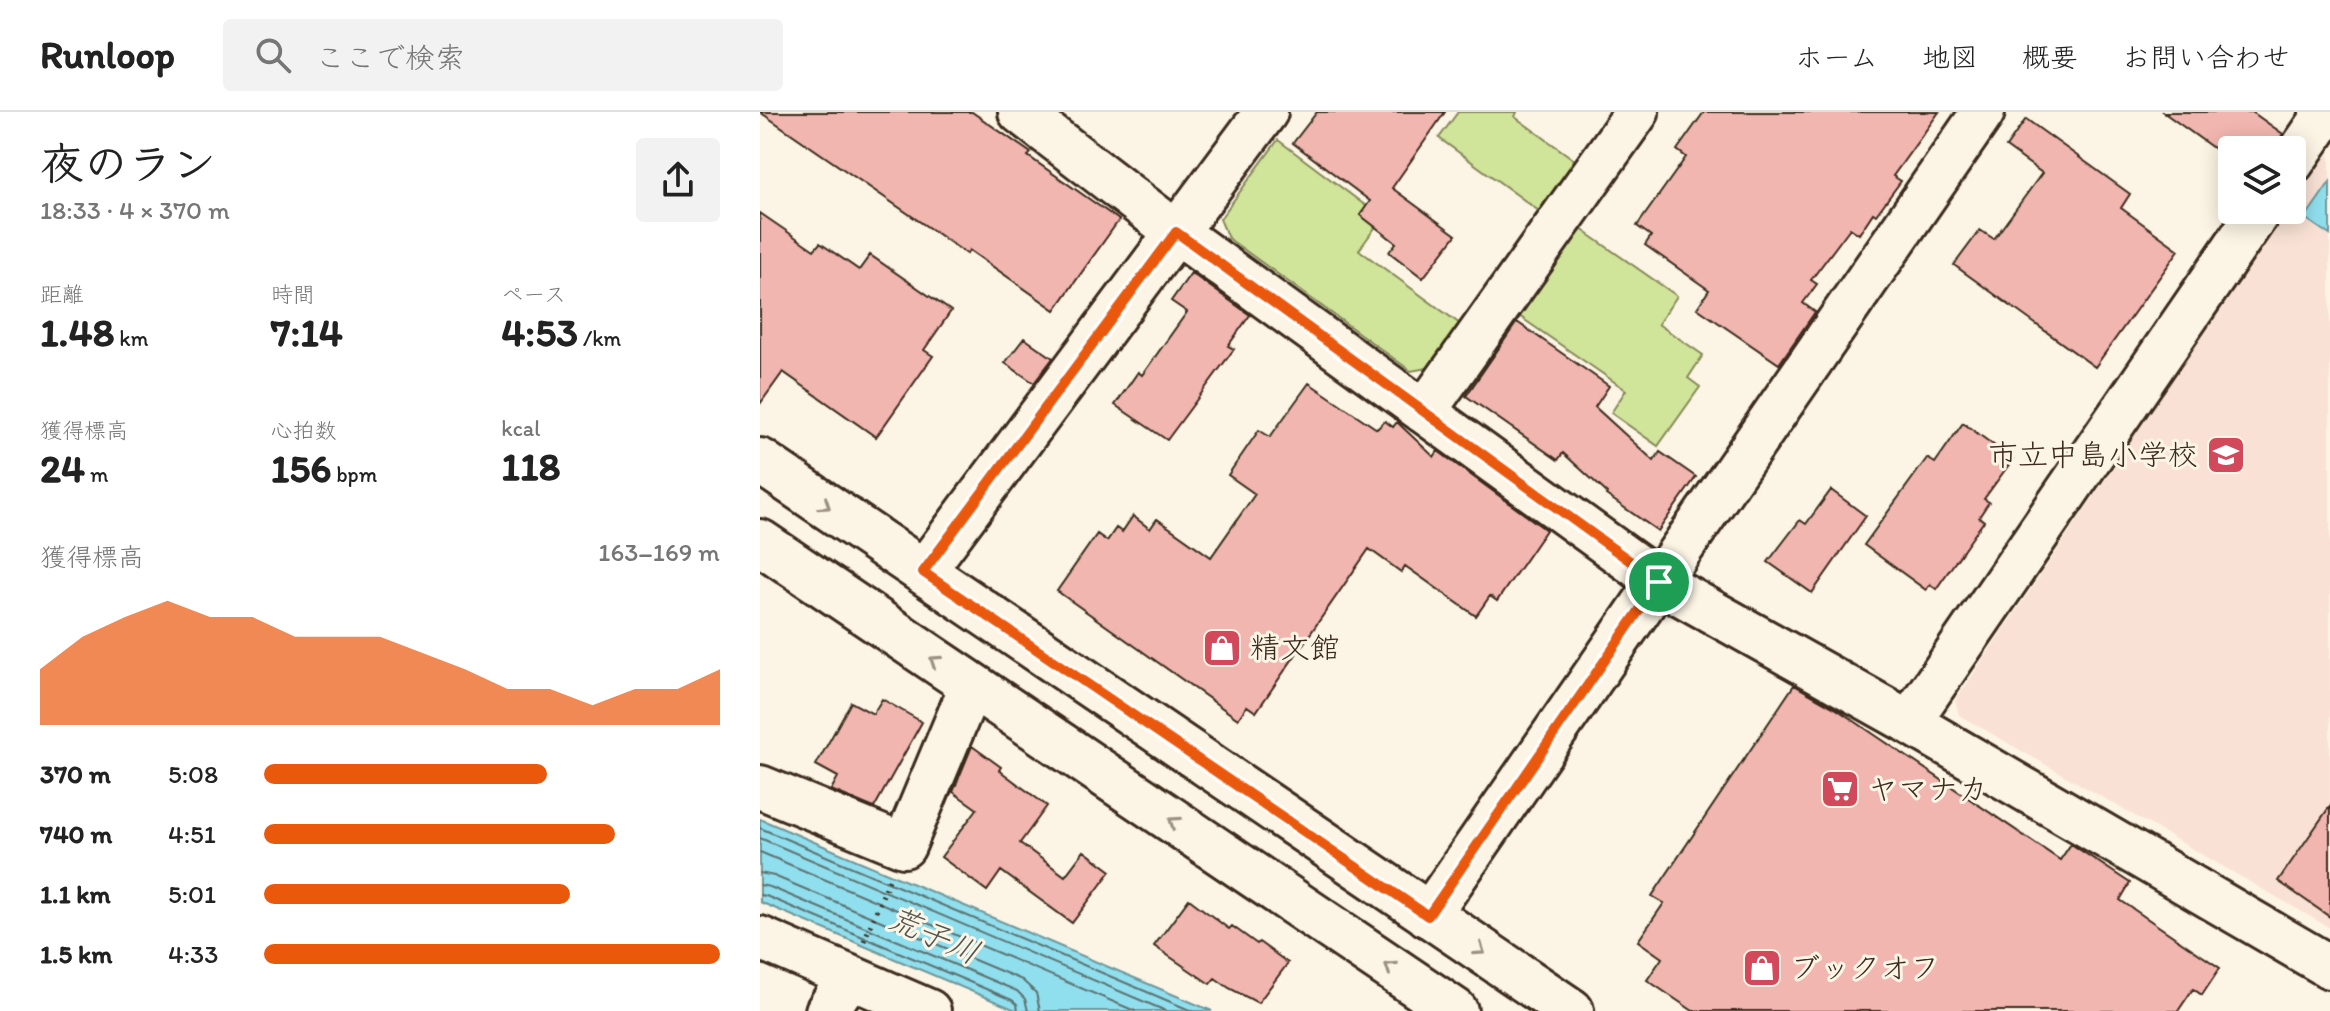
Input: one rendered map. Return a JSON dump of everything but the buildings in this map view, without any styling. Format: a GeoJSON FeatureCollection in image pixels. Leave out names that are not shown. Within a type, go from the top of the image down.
{"type":"FeatureCollection","features":[{"type":"Feature","properties":{"kind":"street"},"geometry":{"type":"LineString","coordinates":[[1020,112],[1176,232],[1659,582],[1909,722],[2330,967]]}},
{"type":"Feature","properties":{"kind":"street"},"geometry":{"type":"LineString","coordinates":[[923,572],[1266,112]]}},
{"type":"Feature","properties":{"kind":"street"},"geometry":{"type":"LineString","coordinates":[[1424,412],[1637,112]]}},
{"type":"Feature","properties":{"kind":"street"},"geometry":{"type":"LineString","coordinates":[[1428,916],[1983,112]]}},
{"type":"Feature","properties":{"kind":"street"},"geometry":{"type":"LineString","coordinates":[[2306,143],[2326,114]]}},
{"type":"Feature","properties":{"kind":"street"},"geometry":{"type":"LineString","coordinates":[[1909,722],[2250,224]]}},
{"type":"Feature","properties":{"kind":"street"},"geometry":{"type":"LineString","coordinates":[[760,461],[1571,1011]]}},
{"type":"Feature","properties":{"kind":"street"},"geometry":{"type":"LineString","coordinates":[[760,542],[1455,1011]]}},
{"type":"Feature","properties":{"kind":"street"},"geometry":{"type":"LineString","coordinates":[[760,787],[904,846],[971,686]]}},
{"type":"Feature","properties":{"kind":"street"},"geometry":{"type":"LineString","coordinates":[[760,938],[856,962],[929,1011]]}},
{"type":"Feature","properties":{"kind":"street"},"geometry":{"type":"LineString","coordinates":[[827,1011],[856,962]]}},
{"type":"Feature","properties":{"kind":"path"},"geometry":{"type":"LineString","coordinates":[[856,962],[891,877]]}},
{"type":"Feature","properties":{"kind":"shaded area","name":"市立中島小学校"},"geometry":{"type":"Polygon","coordinates":[[[2330,155],[2330,928],[1959,715],[1955,701],[2279,224],[2306,224],[2306,184],[2324,158],[2330,155]]]}},
{"type":"Feature","properties":{"kind":"green space"},"geometry":{"type":"Polygon","coordinates":[[[1458,112],[1517,112],[1515,117],[1576,161],[1539,211],[1439,138],[1458,112]]]}},
{"type":"Feature","properties":{"kind":"green space"},"geometry":{"type":"Polygon","coordinates":[[[1278,140],[1382,218],[1359,250],[1460,324],[1427,368],[1411,371],[1228,238],[1220,219],[1278,140]]]}},
{"type":"Feature","properties":{"kind":"green space"},"geometry":{"type":"Polygon","coordinates":[[[1581,229],[1677,296],[1658,324],[1703,355],[1688,378],[1700,387],[1658,446],[1611,413],[1626,390],[1519,316],[1581,229]]]}},
{"type":"Feature","properties":{"kind":"water"},"geometry":{"type":"Polygon","coordinates":[[[2330,182],[2330,235],[2306,217],[2330,182]]]}},
{"type":"Feature","properties":{"kind":"water","name":"荒子川"},"geometry":{"type":"Polygon","coordinates":[[[760,819],[1212,1011],[1018,1011],[760,902],[760,819]]]}},
{"type":"Feature","properties":{"kind":"place","name":"市立中島小学校"},"geometry":{"type":"Point","coordinates":[2226,455]}},
{"type":"Feature","properties":{"kind":"place","name":"精文館"},"geometry":{"type":"Point","coordinates":[1222,648]}},
{"type":"Feature","properties":{"kind":"place","name":"ヤマナカ"},"geometry":{"type":"Point","coordinates":[1840,789]}},
{"type":"Feature","properties":{"kind":"place","name":"ブックオフ"},"geometry":{"type":"Point","coordinates":[1762,968]}},
{"type":"Feature","properties":{"kind":"route"},"geometry":{"type":"LineString","coordinates":[[1176,232],[1659,582],[1428,916],[923,572],[1176,232]]}}]}
